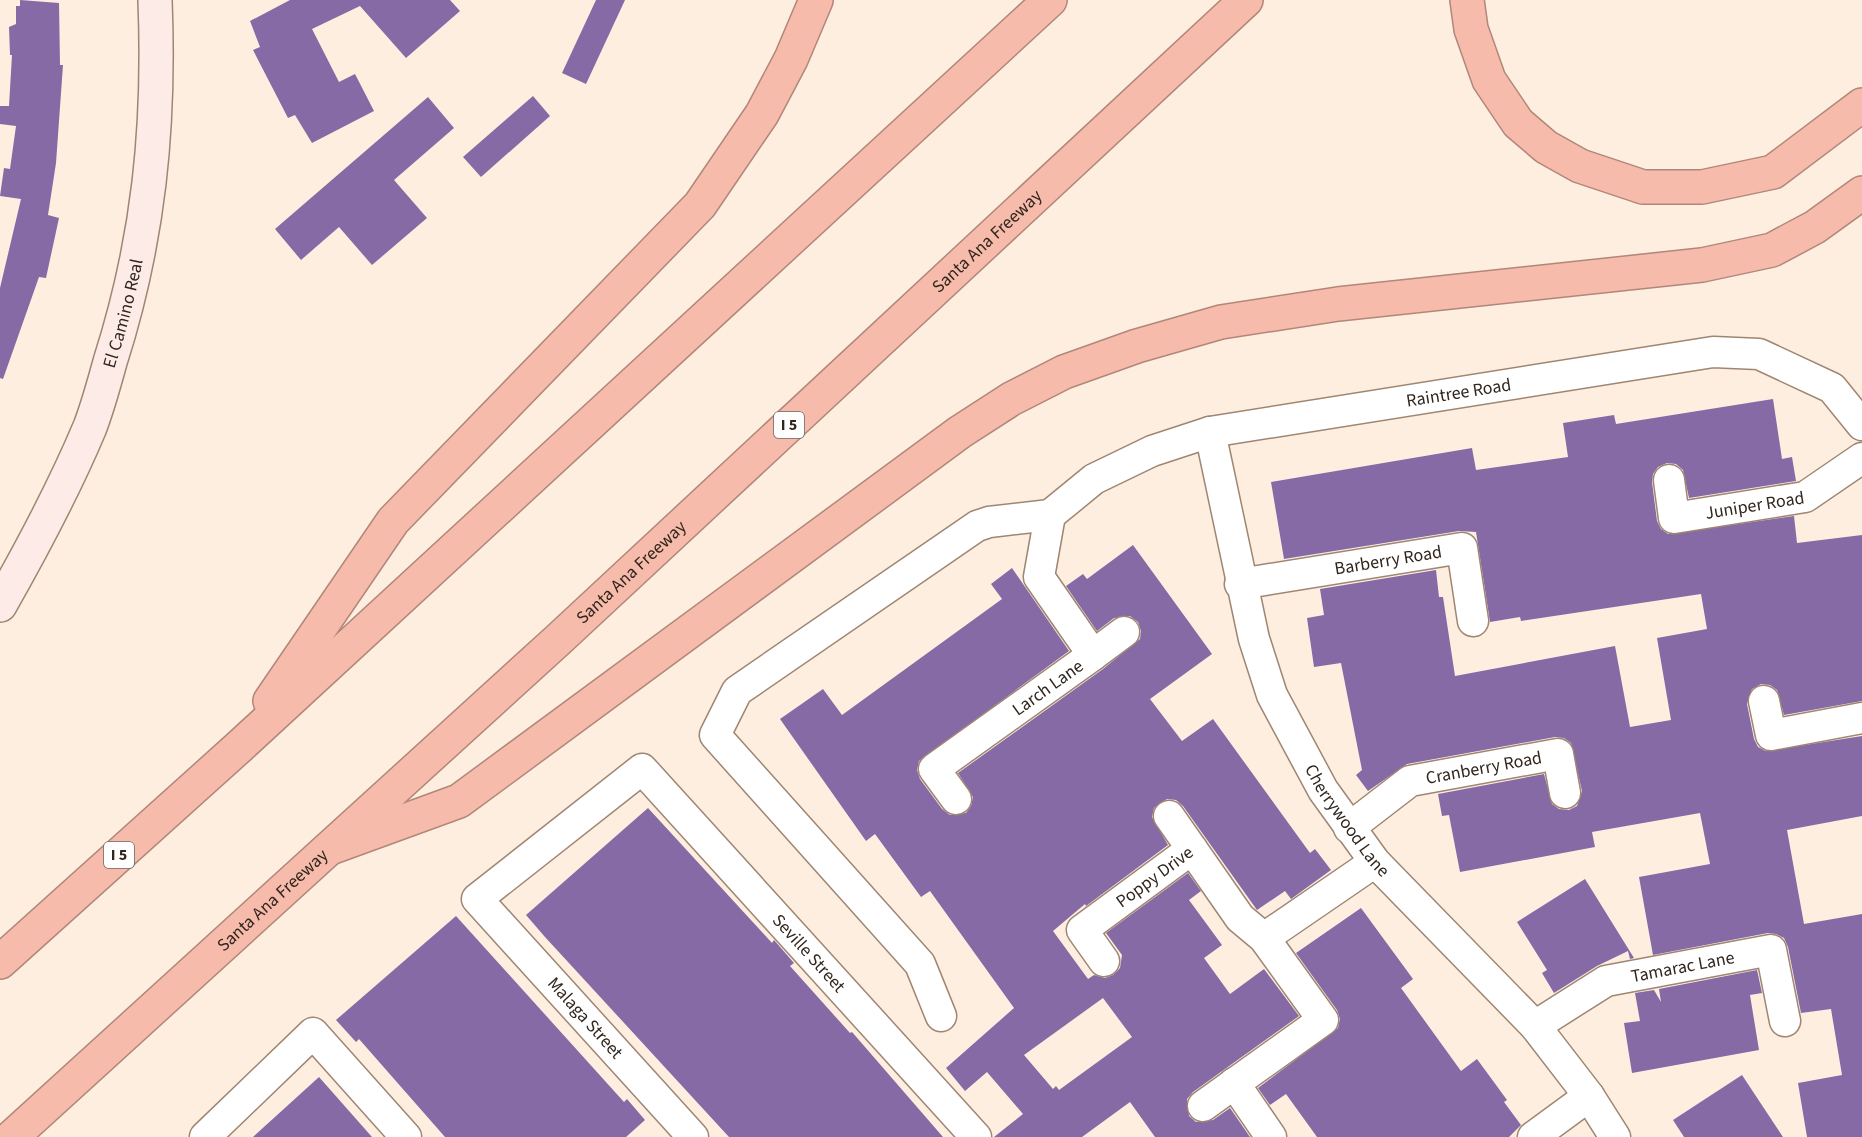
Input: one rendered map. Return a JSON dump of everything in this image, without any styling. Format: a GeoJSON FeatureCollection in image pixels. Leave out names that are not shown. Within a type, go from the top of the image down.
{"type":"FeatureCollection","features":[{"type":"Feature","properties":{"kind":"highway"},"geometry":{"type":"LineString","coordinates":[[239,747],[393,521],[700,205],[762,114],[791,59],[816,0]]}},
{"type":"Feature","properties":{"kind":"highway","name":"I 5"},"geometry":{"type":"LineString","coordinates":[[0,962],[239,747],[1050,0]]}},
{"type":"Feature","properties":{"kind":"highway","name":"Santa Ana Freeway"},"geometry":{"type":"LineString","coordinates":[[12,1137],[568,631],[1246,0]]}},
{"type":"Feature","properties":{"kind":"highway"},"geometry":{"type":"LineString","coordinates":[[1467,0],[1472,29],[1489,80],[1518,123],[1546,147],[1580,166],[1643,187],[1702,188],[1773,172],[1862,105]]}},
{"type":"Feature","properties":{"kind":"highway"},"geometry":{"type":"LineString","coordinates":[[330,849],[459,801],[960,432],[1011,399],[1064,372],[1137,346],[1221,322],[1338,304],[1702,265],[1772,250],[1815,227],[1862,193]]}},
{"type":"Feature","properties":{"kind":"main road","name":"El Camino Real"},"geometry":{"type":"LineString","coordinates":[[0,605],[50,516],[91,425],[120,333],[149,201],[156,128],[155,0]]}},
{"type":"Feature","properties":{"kind":"street","name":"Raintree Road"},"geometry":{"type":"LineString","coordinates":[[1050,515],[1094,480],[1152,451],[1210,432],[1713,352],[1760,354],[1832,388],[1862,425]]}},
{"type":"Feature","properties":{"kind":"street","name":"Cherrywood Lane"},"geometry":{"type":"LineString","coordinates":[[1210,432],[1240,584],[1254,639],[1272,694],[1323,790],[1375,862],[1535,1026],[1589,1096],[1615,1137]]}},
{"type":"Feature","properties":{"kind":"street","name":"Juniper Road"},"geometry":{"type":"LineString","coordinates":[[1669,480],[1674,518],[1805,497],[1862,458]]}},
{"type":"Feature","properties":{"kind":"street","name":"Larch Lane"},"geometry":{"type":"LineString","coordinates":[[956,799],[934,769],[1093,655],[1039,577],[1050,515]]}},
{"type":"Feature","properties":{"kind":"street"},"geometry":{"type":"LineString","coordinates":[[941,1017],[920,964],[715,735],[737,691],[977,526],[989,522],[1050,515]]}},
{"type":"Feature","properties":{"kind":"street","name":"Barberry Road"},"geometry":{"type":"LineString","coordinates":[[1240,584],[1462,548],[1473,621]]}},
{"type":"Feature","properties":{"kind":"street"},"geometry":{"type":"LineString","coordinates":[[1093,655],[1124,632]]}},
{"type":"Feature","properties":{"kind":"street"},"geometry":{"type":"LineString","coordinates":[[1764,701],[1771,735],[1862,718]]}},
{"type":"Feature","properties":{"kind":"street","name":"Cranberry Road"},"geometry":{"type":"LineString","coordinates":[[1349,828],[1410,782],[1558,754],[1565,793]]}},
{"type":"Feature","properties":{"kind":"street","name":"Malaga Street"},"geometry":{"type":"LineString","coordinates":[[642,770],[477,899],[693,1137]]}},
{"type":"Feature","properties":{"kind":"street","name":"Seville Street"},"geometry":{"type":"LineString","coordinates":[[642,770],[976,1137]]}},
{"type":"Feature","properties":{"kind":"street"},"geometry":{"type":"LineString","coordinates":[[1169,816],[1192,849]]}},
{"type":"Feature","properties":{"kind":"street","name":"Poppy Drive"},"geometry":{"type":"LineString","coordinates":[[1104,961],[1082,930],[1192,849],[1240,918],[1264,938],[1323,1020],[1234,1083]]}},
{"type":"Feature","properties":{"kind":"street"},"geometry":{"type":"LineString","coordinates":[[1264,938],[1375,862]]}},
{"type":"Feature","properties":{"kind":"street","name":"Tamarac Lane"},"geometry":{"type":"LineString","coordinates":[[1535,1026],[1606,981],[1771,950],[1785,1021]]}},
{"type":"Feature","properties":{"kind":"street"},"geometry":{"type":"LineString","coordinates":[[205,1137],[313,1033],[406,1137]]}},
{"type":"Feature","properties":{"kind":"street"},"geometry":{"type":"LineString","coordinates":[[1203,1106],[1234,1083],[1271,1137]]}},
{"type":"Feature","properties":{"kind":"street"},"geometry":{"type":"LineString","coordinates":[[1533,1137],[1589,1096]]}},
{"type":"Feature","properties":{"kind":"building"},"geometry":{"type":"Polygon","coordinates":[[[20,0],[59,3],[60,65],[63,65],[56,163],[48,215],[59,218],[46,278],[39,277],[3,379],[0,378],[0,288],[21,199],[0,196],[4,168],[10,169],[16,126],[0,124],[0,106],[9,106],[12,55],[10,55],[9,27],[16,24],[16,6],[20,6],[20,0]]]}},
{"type":"Feature","properties":{"kind":"building"},"geometry":{"type":"Polygon","coordinates":[[[290,0],[450,0],[460,11],[406,58],[360,6],[312,29],[339,82],[355,74],[374,111],[312,143],[295,115],[288,118],[253,50],[260,47],[250,21],[290,0]]]}},
{"type":"Feature","properties":{"kind":"building"},"geometry":{"type":"Polygon","coordinates":[[[596,0],[625,0],[586,84],[562,73],[596,0]]]}},
{"type":"Feature","properties":{"kind":"building"},"geometry":{"type":"Polygon","coordinates":[[[533,96],[550,116],[481,177],[463,157],[533,96]]]}},
{"type":"Feature","properties":{"kind":"building"},"geometry":{"type":"Polygon","coordinates":[[[428,97],[454,128],[394,180],[427,218],[372,265],[339,227],[301,260],[275,229],[428,97]]]}},
{"type":"Feature","properties":{"kind":"building"},"geometry":{"type":"Polygon","coordinates":[[[1773,399],[1782,459],[1792,457],[1796,481],[1689,498],[1683,470],[1676,464],[1667,463],[1658,467],[1653,474],[1652,482],[1657,521],[1661,529],[1668,534],[1794,516],[1797,543],[1862,535],[1862,701],[1784,715],[1777,690],[1770,685],[1761,684],[1752,689],[1747,704],[1754,739],[1758,747],[1766,751],[1862,736],[1862,816],[1787,830],[1804,924],[1862,914],[1862,1137],[1807,1137],[1798,1083],[1842,1075],[1831,1009],[1801,1013],[1788,947],[1784,938],[1768,933],[1653,955],[1639,877],[1710,864],[1700,813],[1592,832],[1595,847],[1460,872],[1449,815],[1442,816],[1438,794],[1544,774],[1552,804],[1559,809],[1569,810],[1577,806],[1582,791],[1571,743],[1564,738],[1555,737],[1407,764],[1368,791],[1356,775],[1362,770],[1341,663],[1314,667],[1307,618],[1324,615],[1320,589],[1436,570],[1439,597],[1443,597],[1455,676],[1615,646],[1630,727],[1671,720],[1657,638],[1707,629],[1701,594],[1521,621],[1520,617],[1490,622],[1476,532],[1459,531],[1284,559],[1271,482],[1472,448],[1476,470],[1568,457],[1563,423],[1614,415],[1616,424],[1773,399]]]}},
{"type":"Feature","properties":{"kind":"building"},"geometry":{"type":"Polygon","coordinates":[[[1133,545],[1212,654],[1150,699],[1182,741],[1213,719],[1310,853],[1315,849],[1331,870],[1291,899],[1285,891],[1257,910],[1183,806],[1176,800],[1167,799],[1154,808],[1152,817],[1168,845],[1086,906],[1085,904],[1053,931],[1088,979],[1094,975],[1105,978],[1113,975],[1120,968],[1122,955],[1106,933],[1188,873],[1201,891],[1189,900],[1222,945],[1204,958],[1230,994],[1264,969],[1299,1016],[1193,1092],[1187,1099],[1189,1116],[1196,1122],[1213,1120],[1230,1108],[1250,1137],[1155,1137],[1130,1102],[1082,1137],[994,1137],[1023,1114],[987,1072],[965,1091],[946,1068],[1014,1008],[930,891],[921,897],[875,834],[866,841],[780,719],[823,689],[842,715],[1002,599],[991,584],[1012,568],[1069,651],[919,761],[917,770],[920,779],[942,809],[950,815],[966,813],[973,797],[958,773],[1103,669],[1140,639],[1141,631],[1138,622],[1130,616],[1114,618],[1097,631],[1066,586],[1083,574],[1087,579],[1133,545]],[[1103,998],[1024,1055],[1053,1089],[1056,1086],[1059,1090],[1132,1037],[1103,998]]]}},
{"type":"Feature","properties":{"kind":"building"},"geometry":{"type":"Polygon","coordinates":[[[648,808],[772,943],[774,940],[794,963],[790,966],[850,1033],[852,1032],[943,1137],[729,1137],[545,937],[526,915],[648,808]]]}},
{"type":"Feature","properties":{"kind":"building"},"geometry":{"type":"Polygon","coordinates":[[[1585,879],[1634,958],[1630,959],[1628,951],[1597,966],[1554,993],[1542,973],[1547,970],[1517,922],[1585,879]]]}},
{"type":"Feature","properties":{"kind":"building"},"geometry":{"type":"Polygon","coordinates":[[[1361,908],[1413,979],[1401,988],[1461,1071],[1477,1059],[1507,1100],[1504,1102],[1521,1125],[1509,1137],[1317,1137],[1286,1094],[1270,1105],[1258,1088],[1338,1028],[1340,1019],[1337,1010],[1296,953],[1361,908]]]}},
{"type":"Feature","properties":{"kind":"building"},"geometry":{"type":"Polygon","coordinates":[[[456,916],[624,1102],[627,1099],[645,1120],[626,1137],[445,1137],[359,1039],[356,1042],[336,1020],[456,916]]]}},
{"type":"Feature","properties":{"kind":"building"},"geometry":{"type":"Polygon","coordinates":[[[1757,970],[1762,993],[1750,995],[1759,1050],[1632,1073],[1624,1023],[1640,1021],[1635,993],[1654,990],[1661,1002],[1659,989],[1757,970]]]}},
{"type":"Feature","properties":{"kind":"building"},"geometry":{"type":"Polygon","coordinates":[[[1742,1075],[1783,1137],[1684,1137],[1673,1120],[1742,1075]]]}},
{"type":"Feature","properties":{"kind":"building"},"geometry":{"type":"Polygon","coordinates":[[[319,1077],[372,1137],[253,1137],[319,1077]]]}}]}
